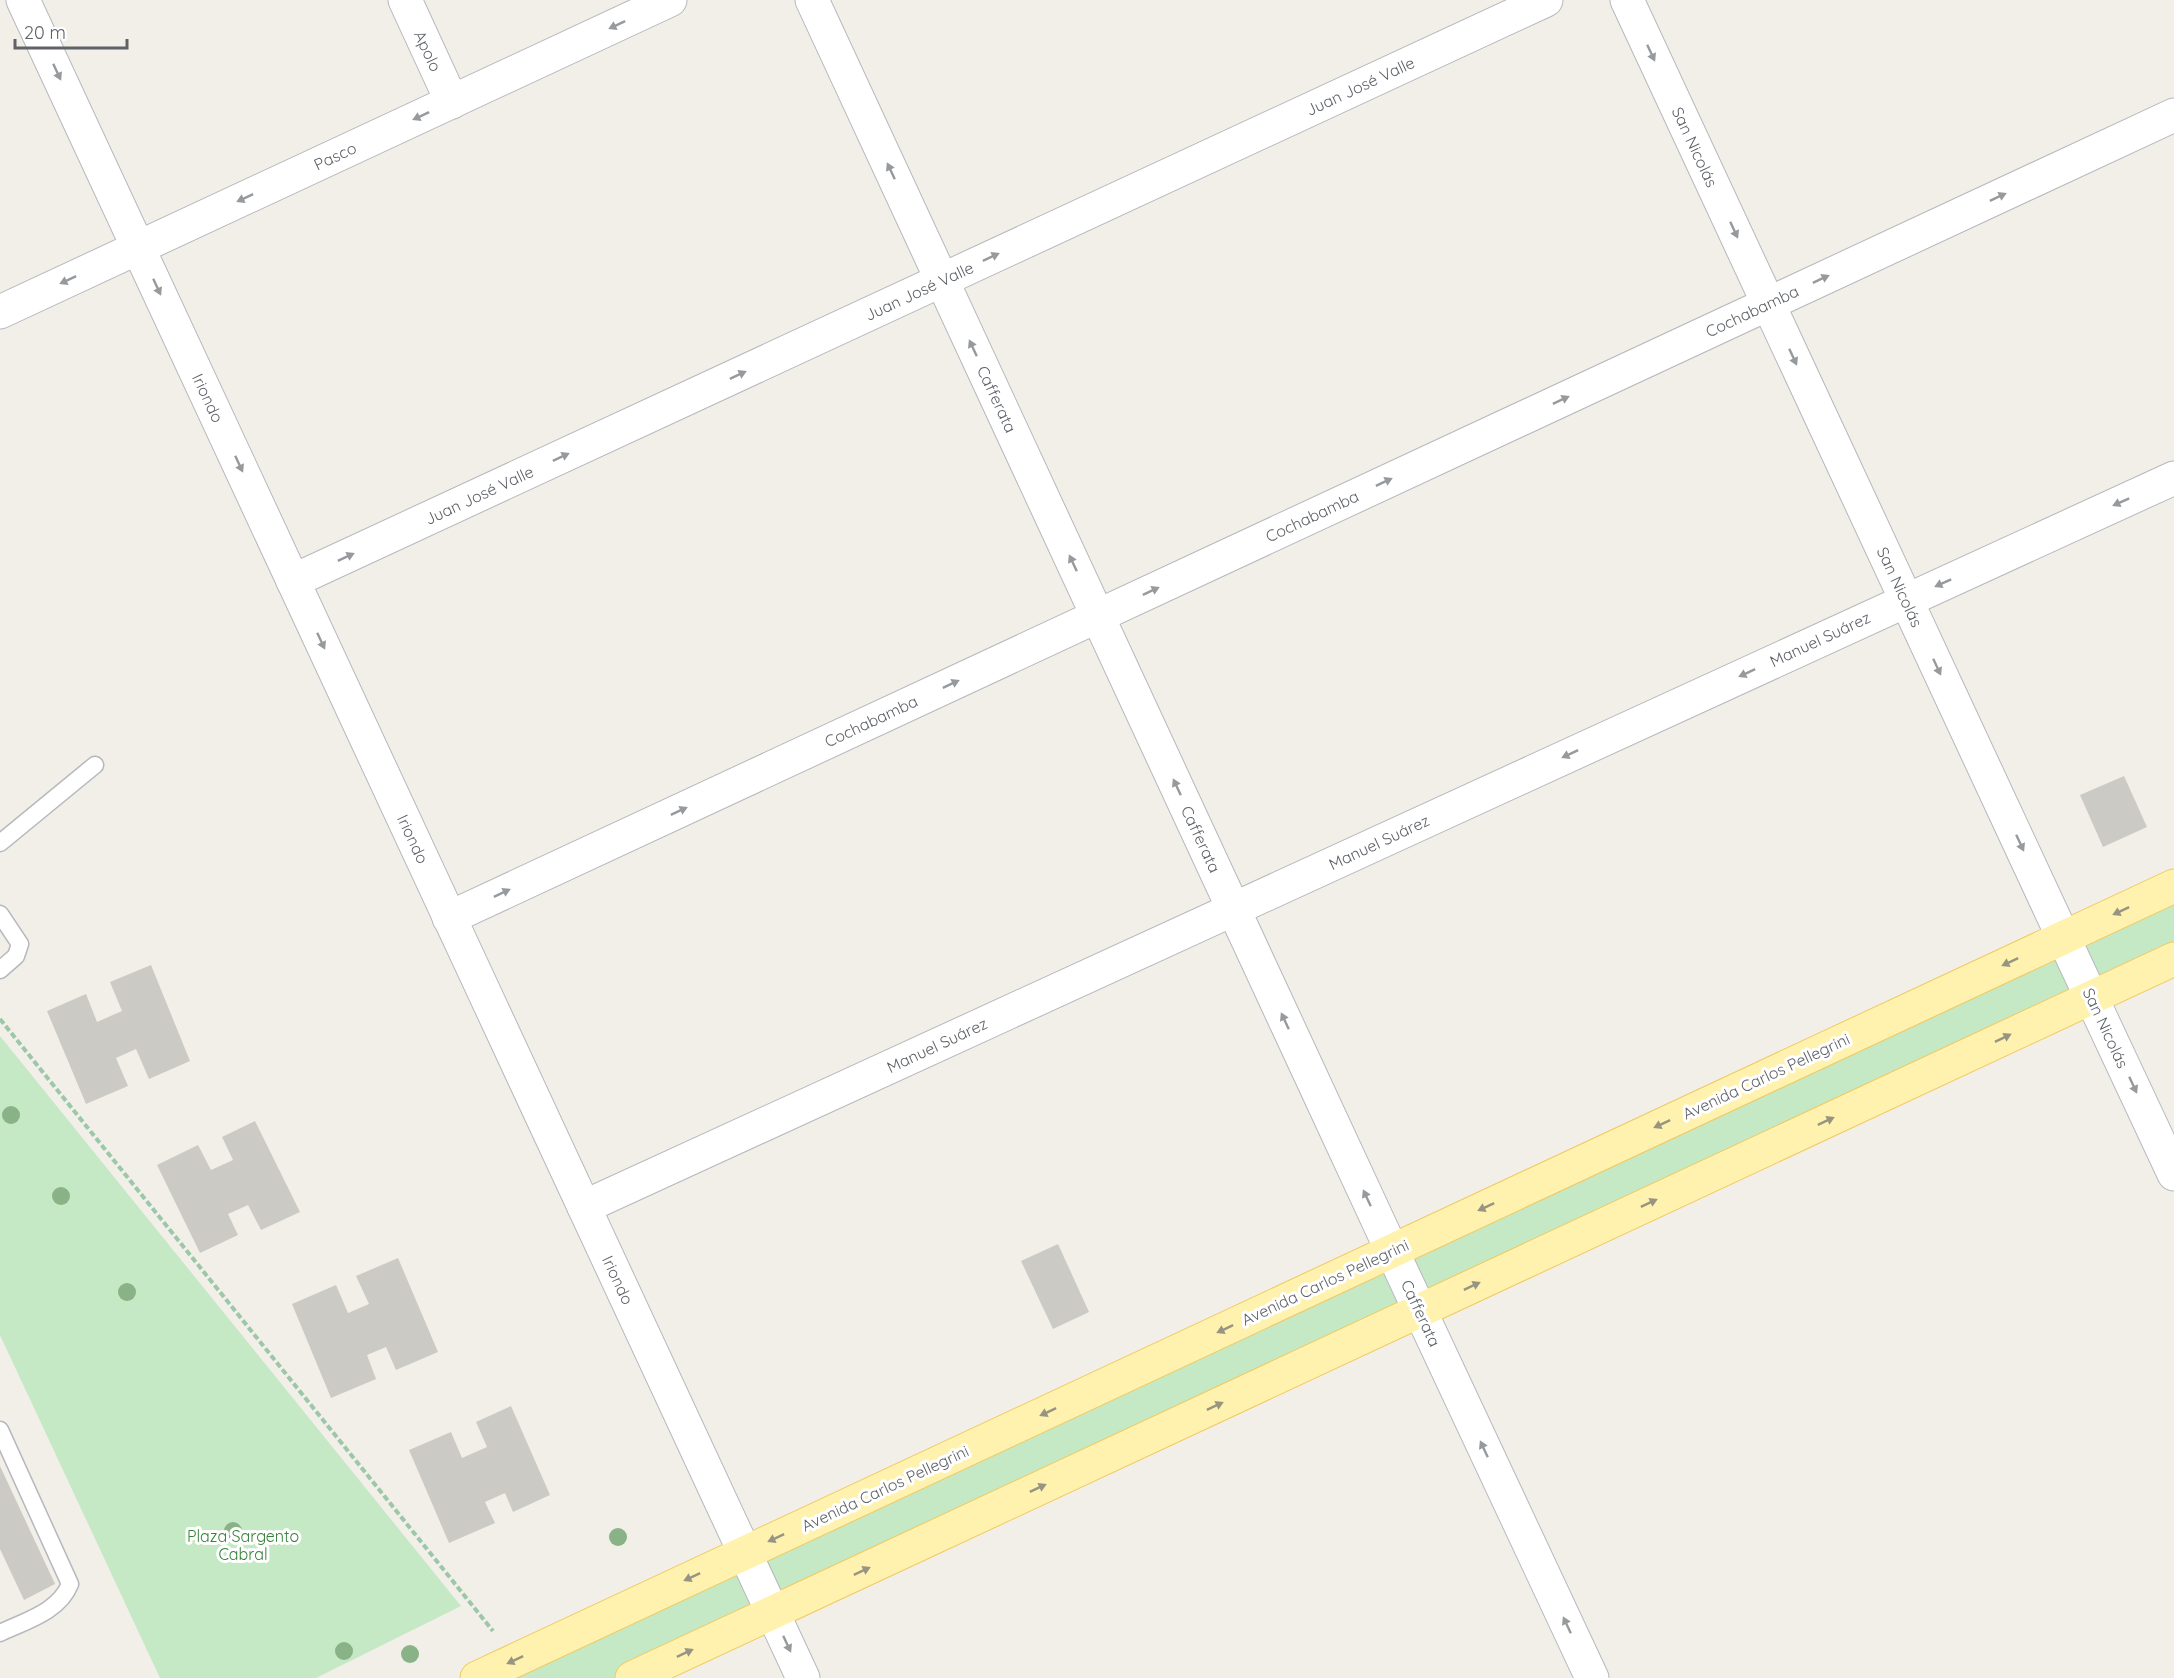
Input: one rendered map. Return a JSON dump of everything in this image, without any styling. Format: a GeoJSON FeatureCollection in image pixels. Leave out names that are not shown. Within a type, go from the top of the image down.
{"type":"FeatureCollection","features":[{"type":"Feature","properties":{"kind":"main road","name":"Avenida Carlos Pellegrini"},"geometry":{"type":"LineString","coordinates":[[477,1678],[2174,886]]}},
{"type":"Feature","properties":{"kind":"main road"},"geometry":{"type":"LineString","coordinates":[[632,1678],[2174,959]]}},
{"type":"Feature","properties":{"kind":"street","name":"Iriondo"},"geometry":{"type":"LineString","coordinates":[[23,0],[803,1678]]}},
{"type":"Feature","properties":{"kind":"street","name":"Apolo"},"geometry":{"type":"LineString","coordinates":[[405,0],[452,102]]}},
{"type":"Feature","properties":{"kind":"street","name":"Pasco"},"geometry":{"type":"LineString","coordinates":[[0,312],[670,0]]}},
{"type":"Feature","properties":{"kind":"street","name":"Cafferata"},"geometry":{"type":"LineString","coordinates":[[812,0],[1419,1311],[1592,1678]]}},
{"type":"Feature","properties":{"kind":"street","name":"Juan José Valle"},"geometry":{"type":"LineString","coordinates":[[293,582],[1546,0]]}},
{"type":"Feature","properties":{"kind":"street","name":"San Nicolás"},"geometry":{"type":"LineString","coordinates":[[1626,0],[2174,1174]]}},
{"type":"Feature","properties":{"kind":"street","name":"Cochabamba"},"geometry":{"type":"LineString","coordinates":[[449,918],[2174,115]]}},
{"type":"Feature","properties":{"kind":"street","name":"Manuel Suárez"},"geometry":{"type":"LineString","coordinates":[[584,1207],[2174,478]]}},
{"type":"Feature","properties":{"kind":"lane"},"geometry":{"type":"LineString","coordinates":[[0,843],[95,765]]}},
{"type":"Feature","properties":{"kind":"lane"},"geometry":{"type":"LineString","coordinates":[[0,914],[20,944],[16,956],[0,970]]}},
{"type":"Feature","properties":{"kind":"lane"},"geometry":{"type":"LineString","coordinates":[[0,1430],[69,1584],[65,1595],[55,1606],[0,1633]]}},
{"type":"Feature","properties":{"kind":"path"},"geometry":{"type":"LineString","coordinates":[[0,1019],[516,1659]]}},
{"type":"Feature","properties":{"kind":"green space"},"geometry":{"type":"Polygon","coordinates":[[[2174,886],[2174,959],[632,1678],[477,1678],[2174,886]]]}},
{"type":"Feature","properties":{"kind":"green space","name":"Plaza Sargento Cabral"},"geometry":{"type":"Polygon","coordinates":[[[0,1036],[461,1606],[316,1678],[160,1678],[0,1335],[0,1036]]]}},
{"type":"Feature","properties":{"kind":"building"},"geometry":{"type":"Polygon","coordinates":[[[2124,776],[2147,827],[2103,847],[2080,795],[2124,776]]]}},
{"type":"Feature","properties":{"kind":"building"},"geometry":{"type":"Polygon","coordinates":[[[151,965],[190,1061],[149,1079],[136,1049],[116,1058],[128,1086],[86,1104],[47,1011],[86,994],[97,1022],[122,1011],[110,982],[151,965]]]}},
{"type":"Feature","properties":{"kind":"building"},"geometry":{"type":"Polygon","coordinates":[[[255,1121],[300,1212],[261,1230],[248,1205],[228,1214],[238,1235],[200,1253],[157,1165],[198,1145],[211,1170],[233,1160],[222,1137],[255,1121]]]}},
{"type":"Feature","properties":{"kind":"building"},"geometry":{"type":"Polygon","coordinates":[[[1058,1244],[1089,1312],[1053,1329],[1021,1261],[1058,1244]]]}},
{"type":"Feature","properties":{"kind":"building"},"geometry":{"type":"Polygon","coordinates":[[[398,1258],[438,1352],[396,1370],[386,1347],[367,1355],[376,1379],[331,1398],[292,1304],[336,1285],[348,1313],[369,1304],[356,1276],[398,1258]]]}},
{"type":"Feature","properties":{"kind":"building"},"geometry":{"type":"Polygon","coordinates":[[[511,1406],[550,1495],[513,1512],[505,1493],[485,1502],[495,1523],[449,1543],[409,1450],[451,1432],[462,1458],[487,1447],[476,1422],[511,1406]]]}},
{"type":"Feature","properties":{"kind":"building"},"geometry":{"type":"Polygon","coordinates":[[[0,1466],[55,1584],[24,1600],[0,1549],[0,1466]]]}}]}
